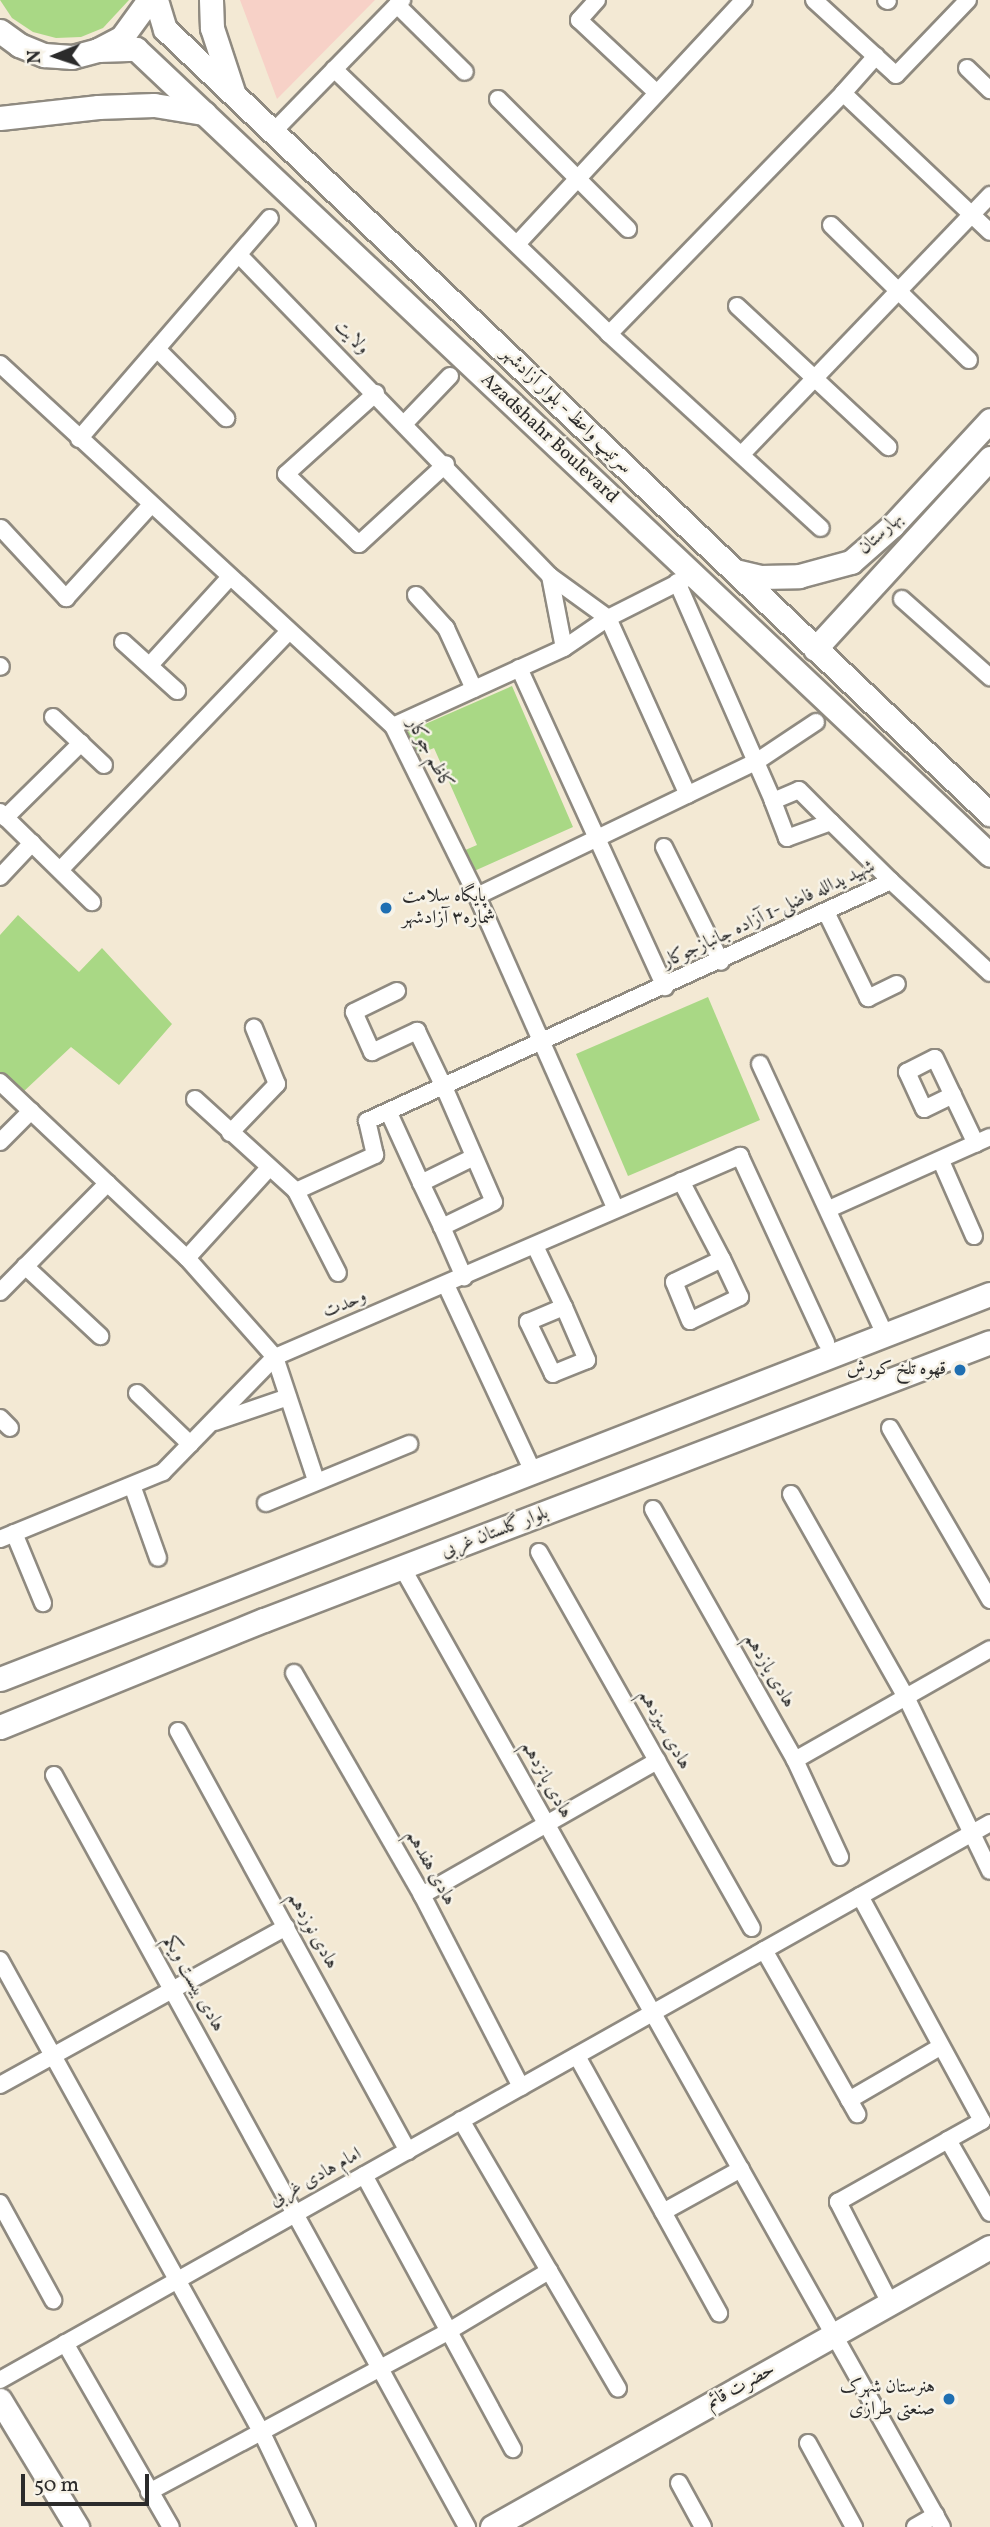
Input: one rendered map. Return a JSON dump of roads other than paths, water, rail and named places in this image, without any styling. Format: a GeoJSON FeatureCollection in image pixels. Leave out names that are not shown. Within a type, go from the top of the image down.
{"type":"FeatureCollection","features":[{"type":"Feature","properties":{"kind":"main road"},"geometry":{"type":"LineString","coordinates":[[99,50],[122,37],[149,0]]}},
{"type":"Feature","properties":{"kind":"main road","name":"سرتیپ واعظ - بلوار آزادشهر"},"geometry":{"type":"LineString","coordinates":[[156,0],[165,29],[735,571],[819,644],[990,814]]}},
{"type":"Feature","properties":{"kind":"main road"},"geometry":{"type":"LineString","coordinates":[[211,0],[212,28],[234,95]]}},
{"type":"Feature","properties":{"kind":"main road","name":"Azadshahr Boulevard"},"geometry":{"type":"LineString","coordinates":[[0,31],[19,45],[44,55],[72,57],[99,50],[136,49],[685,578],[990,855]]}},
{"type":"Feature","properties":{"kind":"main road"},"geometry":{"type":"LineString","coordinates":[[0,118],[99,107],[154,106],[204,113]]}},
{"type":"Feature","properties":{"kind":"main road","name":"بهارستان"},"geometry":{"type":"LineString","coordinates":[[735,571],[760,577],[799,576],[851,562],[892,526],[990,420]]}},
{"type":"Feature","properties":{"kind":"main road","name":"بهارستان"},"geometry":{"type":"LineString","coordinates":[[819,644],[990,458]]}},
{"type":"Feature","properties":{"kind":"main road"},"geometry":{"type":"LineString","coordinates":[[760,577],[819,644]]}},
{"type":"Feature","properties":{"kind":"main road"},"geometry":{"type":"LineString","coordinates":[[0,1679],[534,1474],[990,1294]]}},
{"type":"Feature","properties":{"kind":"main road","name":"بلوار گلستان غربی"},"geometry":{"type":"LineString","coordinates":[[0,1727],[990,1342]]}},
{"type":"Feature","properties":{"kind":"main road","name":"حضرت قائم"},"geometry":{"type":"LineString","coordinates":[[492,2527],[990,2247]]}},
{"type":"Feature","properties":{"kind":"main road"},"geometry":{"type":"LineString","coordinates":[[0,2400],[77,2527]]}},
{"type":"Feature","properties":{"kind":"street"},"geometry":{"type":"LineString","coordinates":[[597,0],[579,20],[656,92]]}},
{"type":"Feature","properties":{"kind":"street"},"geometry":{"type":"LineString","coordinates":[[517,244],[574,179],[744,0]]}},
{"type":"Feature","properties":{"kind":"street"},"geometry":{"type":"LineString","coordinates":[[814,0],[896,75],[968,0]]}},
{"type":"Feature","properties":{"kind":"street"},"geometry":{"type":"LineString","coordinates":[[273,132],[400,2],[465,72]]}},
{"type":"Feature","properties":{"kind":"street"},"geometry":{"type":"LineString","coordinates":[[609,334],[876,56]]}},
{"type":"Feature","properties":{"kind":"street"},"geometry":{"type":"LineString","coordinates":[[967,68],[990,90]]}},
{"type":"Feature","properties":{"kind":"street"},"geometry":{"type":"LineString","coordinates":[[334,69],[609,334],[821,528]]}},
{"type":"Feature","properties":{"kind":"street"},"geometry":{"type":"LineString","coordinates":[[843,93],[990,232]]}},
{"type":"Feature","properties":{"kind":"street"},"geometry":{"type":"LineString","coordinates":[[498,99],[574,179],[628,229]]}},
{"type":"Feature","properties":{"kind":"street"},"geometry":{"type":"LineString","coordinates":[[742,454],[990,195]]}},
{"type":"Feature","properties":{"kind":"street"},"geometry":{"type":"LineString","coordinates":[[79,439],[270,218]]}},
{"type":"Feature","properties":{"kind":"street"},"geometry":{"type":"LineString","coordinates":[[831,225],[969,360]]}},
{"type":"Feature","properties":{"kind":"street","name":"ولایت"},"geometry":{"type":"LineString","coordinates":[[239,255],[446,464],[550,576],[608,618]]}},
{"type":"Feature","properties":{"kind":"street"},"geometry":{"type":"LineString","coordinates":[[737,306],[888,447]]}},
{"type":"Feature","properties":{"kind":"street"},"geometry":{"type":"LineString","coordinates":[[157,349],[226,418]]}},
{"type":"Feature","properties":{"kind":"street","name":"کاظم جوکار"},"geometry":{"type":"LineString","coordinates":[[0,364],[393,726],[477,896],[616,1209]]}},
{"type":"Feature","properties":{"kind":"street"},"geometry":{"type":"LineString","coordinates":[[405,423],[450,376]]}},
{"type":"Feature","properties":{"kind":"street"},"geometry":{"type":"LineString","coordinates":[[376,393],[286,474],[359,544],[446,464]]}},
{"type":"Feature","properties":{"kind":"street"},"geometry":{"type":"LineString","coordinates":[[1,528],[66,598],[151,505]]}},
{"type":"Feature","properties":{"kind":"street"},"geometry":{"type":"LineString","coordinates":[[550,576],[564,648]]}},
{"type":"Feature","properties":{"kind":"street"},"geometry":{"type":"LineString","coordinates":[[150,665],[230,578]]}},
{"type":"Feature","properties":{"kind":"street"},"geometry":{"type":"LineString","coordinates":[[393,726],[564,648],[608,618],[685,578],[787,838],[831,822]]}},
{"type":"Feature","properties":{"kind":"street"},"geometry":{"type":"LineString","coordinates":[[416,595],[446,628],[474,689]]}},
{"type":"Feature","properties":{"kind":"street"},"geometry":{"type":"LineString","coordinates":[[902,599],[990,677]]}},
{"type":"Feature","properties":{"kind":"street"},"geometry":{"type":"LineString","coordinates":[[608,618],[688,795]]}},
{"type":"Feature","properties":{"kind":"street"},"geometry":{"type":"LineString","coordinates":[[60,870],[289,631]]}},
{"type":"Feature","properties":{"kind":"street"},"geometry":{"type":"LineString","coordinates":[[123,642],[177,691]]}},
{"type":"Feature","properties":{"kind":"street"},"geometry":{"type":"LineString","coordinates":[[519,668],[665,987]]}},
{"type":"Feature","properties":{"kind":"street"},"geometry":{"type":"LineString","coordinates":[[52,717],[104,765]]}},
{"type":"Feature","properties":{"kind":"street"},"geometry":{"type":"LineString","coordinates":[[477,896],[756,762],[816,722]]}},
{"type":"Feature","properties":{"kind":"street"},"geometry":{"type":"LineString","coordinates":[[80,743],[3,815],[92,902]]}},
{"type":"Feature","properties":{"kind":"street"},"geometry":{"type":"LineString","coordinates":[[773,801],[799,790],[891,881]]}},
{"type":"Feature","properties":{"kind":"street"},"geometry":{"type":"LineString","coordinates":[[0,877],[32,843]]}},
{"type":"Feature","properties":{"kind":"street"},"geometry":{"type":"LineString","coordinates":[[664,848],[720,962]]}},
{"type":"Feature","properties":{"kind":"street","name":"شهید یدالله فاضلی-1 آزاده جانبازجوکار"},"geometry":{"type":"LineString","coordinates":[[389,1112],[720,962],[891,881],[990,973]]}},
{"type":"Feature","properties":{"kind":"street"},"geometry":{"type":"LineString","coordinates":[[826,912],[869,998],[897,984]]}},
{"type":"Feature","properties":{"kind":"street"},"geometry":{"type":"LineString","coordinates":[[397,991],[354,1012],[372,1052],[417,1031],[494,1202],[442,1227]]}},
{"type":"Feature","properties":{"kind":"street"},"geometry":{"type":"LineString","coordinates":[[230,1133],[277,1084],[254,1028]]}},
{"type":"Feature","properties":{"kind":"street"},"geometry":{"type":"LineString","coordinates":[[829,1209],[983,1140],[953,1096],[935,1058],[907,1072],[924,1109],[953,1096]]}},
{"type":"Feature","properties":{"kind":"street"},"geometry":{"type":"LineString","coordinates":[[760,1064],[885,1335]]}},
{"type":"Feature","properties":{"kind":"street"},"geometry":{"type":"LineString","coordinates":[[0,1082],[187,1258],[275,1357],[316,1480]]}},
{"type":"Feature","properties":{"kind":"street"},"geometry":{"type":"LineString","coordinates":[[195,1099],[268,1169],[296,1191],[338,1273]]}},
{"type":"Feature","properties":{"kind":"street"},"geometry":{"type":"LineString","coordinates":[[0,1142],[31,1111]]}},
{"type":"Feature","properties":{"kind":"street"},"geometry":{"type":"LineString","coordinates":[[296,1191],[375,1155],[367,1121],[389,1112],[464,1277]]}},
{"type":"Feature","properties":{"kind":"street","name":"وحدت"},"geometry":{"type":"LineString","coordinates":[[7,1536],[133,1488],[163,1472],[275,1357],[740,1156],[827,1342]]}},
{"type":"Feature","properties":{"kind":"street"},"geometry":{"type":"LineString","coordinates":[[421,1183],[474,1157]]}},
{"type":"Feature","properties":{"kind":"street"},"geometry":{"type":"LineString","coordinates":[[941,1161],[974,1236]]}},
{"type":"Feature","properties":{"kind":"street"},"geometry":{"type":"LineString","coordinates":[[187,1258],[268,1169]]}},
{"type":"Feature","properties":{"kind":"street"},"geometry":{"type":"LineString","coordinates":[[681,1181],[722,1259],[740,1297],[690,1321],[674,1282],[722,1259]]}},
{"type":"Feature","properties":{"kind":"street"},"geometry":{"type":"LineString","coordinates":[[0,1292],[107,1183]]}},
{"type":"Feature","properties":{"kind":"street"},"geometry":{"type":"LineString","coordinates":[[535,1246],[564,1307],[587,1360],[552,1374],[528,1322],[564,1307]]}},
{"type":"Feature","properties":{"kind":"street"},"geometry":{"type":"LineString","coordinates":[[25,1266],[100,1336]]}},
{"type":"Feature","properties":{"kind":"street"},"geometry":{"type":"LineString","coordinates":[[446,1285],[534,1474]]}},
{"type":"Feature","properties":{"kind":"street"},"geometry":{"type":"LineString","coordinates":[[137,1393],[190,1444]]}},
{"type":"Feature","properties":{"kind":"street"},"geometry":{"type":"LineString","coordinates":[[210,1424],[288,1397]]}},
{"type":"Feature","properties":{"kind":"street"},"geometry":{"type":"LineString","coordinates":[[890,1428],[990,1600]]}},
{"type":"Feature","properties":{"kind":"street"},"geometry":{"type":"LineString","coordinates":[[266,1503],[316,1480],[409,1444]]}},
{"type":"Feature","properties":{"kind":"street"},"geometry":{"type":"LineString","coordinates":[[133,1488],[158,1558]]}},
{"type":"Feature","properties":{"kind":"street"},"geometry":{"type":"LineString","coordinates":[[791,1494],[906,1697],[970,1835],[990,1871]]}},
{"type":"Feature","properties":{"kind":"street","name":"هادی یازدهم"},"geometry":{"type":"LineString","coordinates":[[653,1509],[795,1760],[840,1857]]}},
{"type":"Feature","properties":{"kind":"street"},"geometry":{"type":"LineString","coordinates":[[7,1536],[43,1603]]}},
{"type":"Feature","properties":{"kind":"street","name":"هادی سیزدهم"},"geometry":{"type":"LineString","coordinates":[[539,1552],[752,1928]]}},
{"type":"Feature","properties":{"kind":"street","name":"هادی پانزدهم"},"geometry":{"type":"LineString","coordinates":[[402,1569],[939,2521]]}},
{"type":"Feature","properties":{"kind":"street"},"geometry":{"type":"LineString","coordinates":[[795,1760],[990,1649]]}},
{"type":"Feature","properties":{"kind":"street","name":"هادی هفدهم"},"geometry":{"type":"LineString","coordinates":[[294,1672],[422,1895],[521,2087]]}},
{"type":"Feature","properties":{"kind":"street","name":"هادی نوزدهم"},"geometry":{"type":"LineString","coordinates":[[178,1731],[408,2151]]}},
{"type":"Feature","properties":{"kind":"street"},"geometry":{"type":"LineString","coordinates":[[422,1895],[657,1761]]}},
{"type":"Feature","properties":{"kind":"street","name":"هادی بیست ویکم"},"geometry":{"type":"LineString","coordinates":[[54,1774],[467,2527]]}},
{"type":"Feature","properties":{"kind":"street","name":"امام هادی غربی"},"geometry":{"type":"LineString","coordinates":[[0,2380],[990,1823]]}},
{"type":"Feature","properties":{"kind":"street"},"geometry":{"type":"LineString","coordinates":[[860,1896],[940,2047],[986,2119],[838,2202],[890,2303]]}},
{"type":"Feature","properties":{"kind":"street"},"geometry":{"type":"LineString","coordinates":[[0,2085],[286,1927]]}},
{"type":"Feature","properties":{"kind":"street"},"geometry":{"type":"LineString","coordinates":[[764,1950],[853,2107],[940,2047]]}},
{"type":"Feature","properties":{"kind":"street"},"geometry":{"type":"LineString","coordinates":[[0,1960],[55,2054],[262,2432],[307,2527]]}},
{"type":"Feature","properties":{"kind":"street"},"geometry":{"type":"LineString","coordinates":[[577,2056],[719,2313]]}},
{"type":"Feature","properties":{"kind":"street"},"geometry":{"type":"LineString","coordinates":[[461,2120],[618,2389]]}},
{"type":"Feature","properties":{"kind":"street"},"geometry":{"type":"LineString","coordinates":[[948,2140],[990,2213]]}},
{"type":"Feature","properties":{"kind":"street"},"geometry":{"type":"LineString","coordinates":[[663,2212],[741,2169]]}},
{"type":"Feature","properties":{"kind":"street"},"geometry":{"type":"LineString","coordinates":[[364,2175],[513,2449]]}},
{"type":"Feature","properties":{"kind":"street"},"geometry":{"type":"LineString","coordinates":[[0,2203],[53,2300]]}},
{"type":"Feature","properties":{"kind":"street"},"geometry":{"type":"LineString","coordinates":[[149,2492],[449,2331],[549,2271]]}},
{"type":"Feature","properties":{"kind":"street"},"geometry":{"type":"LineString","coordinates":[[65,2343],[171,2527]]}},
{"type":"Feature","properties":{"kind":"street"},"geometry":{"type":"LineString","coordinates":[[807,2443],[854,2527]]}},
{"type":"Feature","properties":{"kind":"street"},"geometry":{"type":"LineString","coordinates":[[679,2483],[703,2527]]}},
{"type":"Feature","properties":{"kind":"street"},"geometry":{"type":"LineString","coordinates":[[915,2527],[939,2521]]}},
{"type":"Feature","properties":{"kind":"place","name":"پایگاه سلامت شماره۳ آزادشهر"},"geometry":{"type":"Point","coordinates":[386,908]}},
{"type":"Feature","properties":{"kind":"place","name":"قهوه تلخ کورش"},"geometry":{"type":"Point","coordinates":[960,1370]}},
{"type":"Feature","properties":{"kind":"place","name":"هنرستان شهرک صنعتی طرازی"},"geometry":{"type":"Point","coordinates":[949,2399]}}]}
